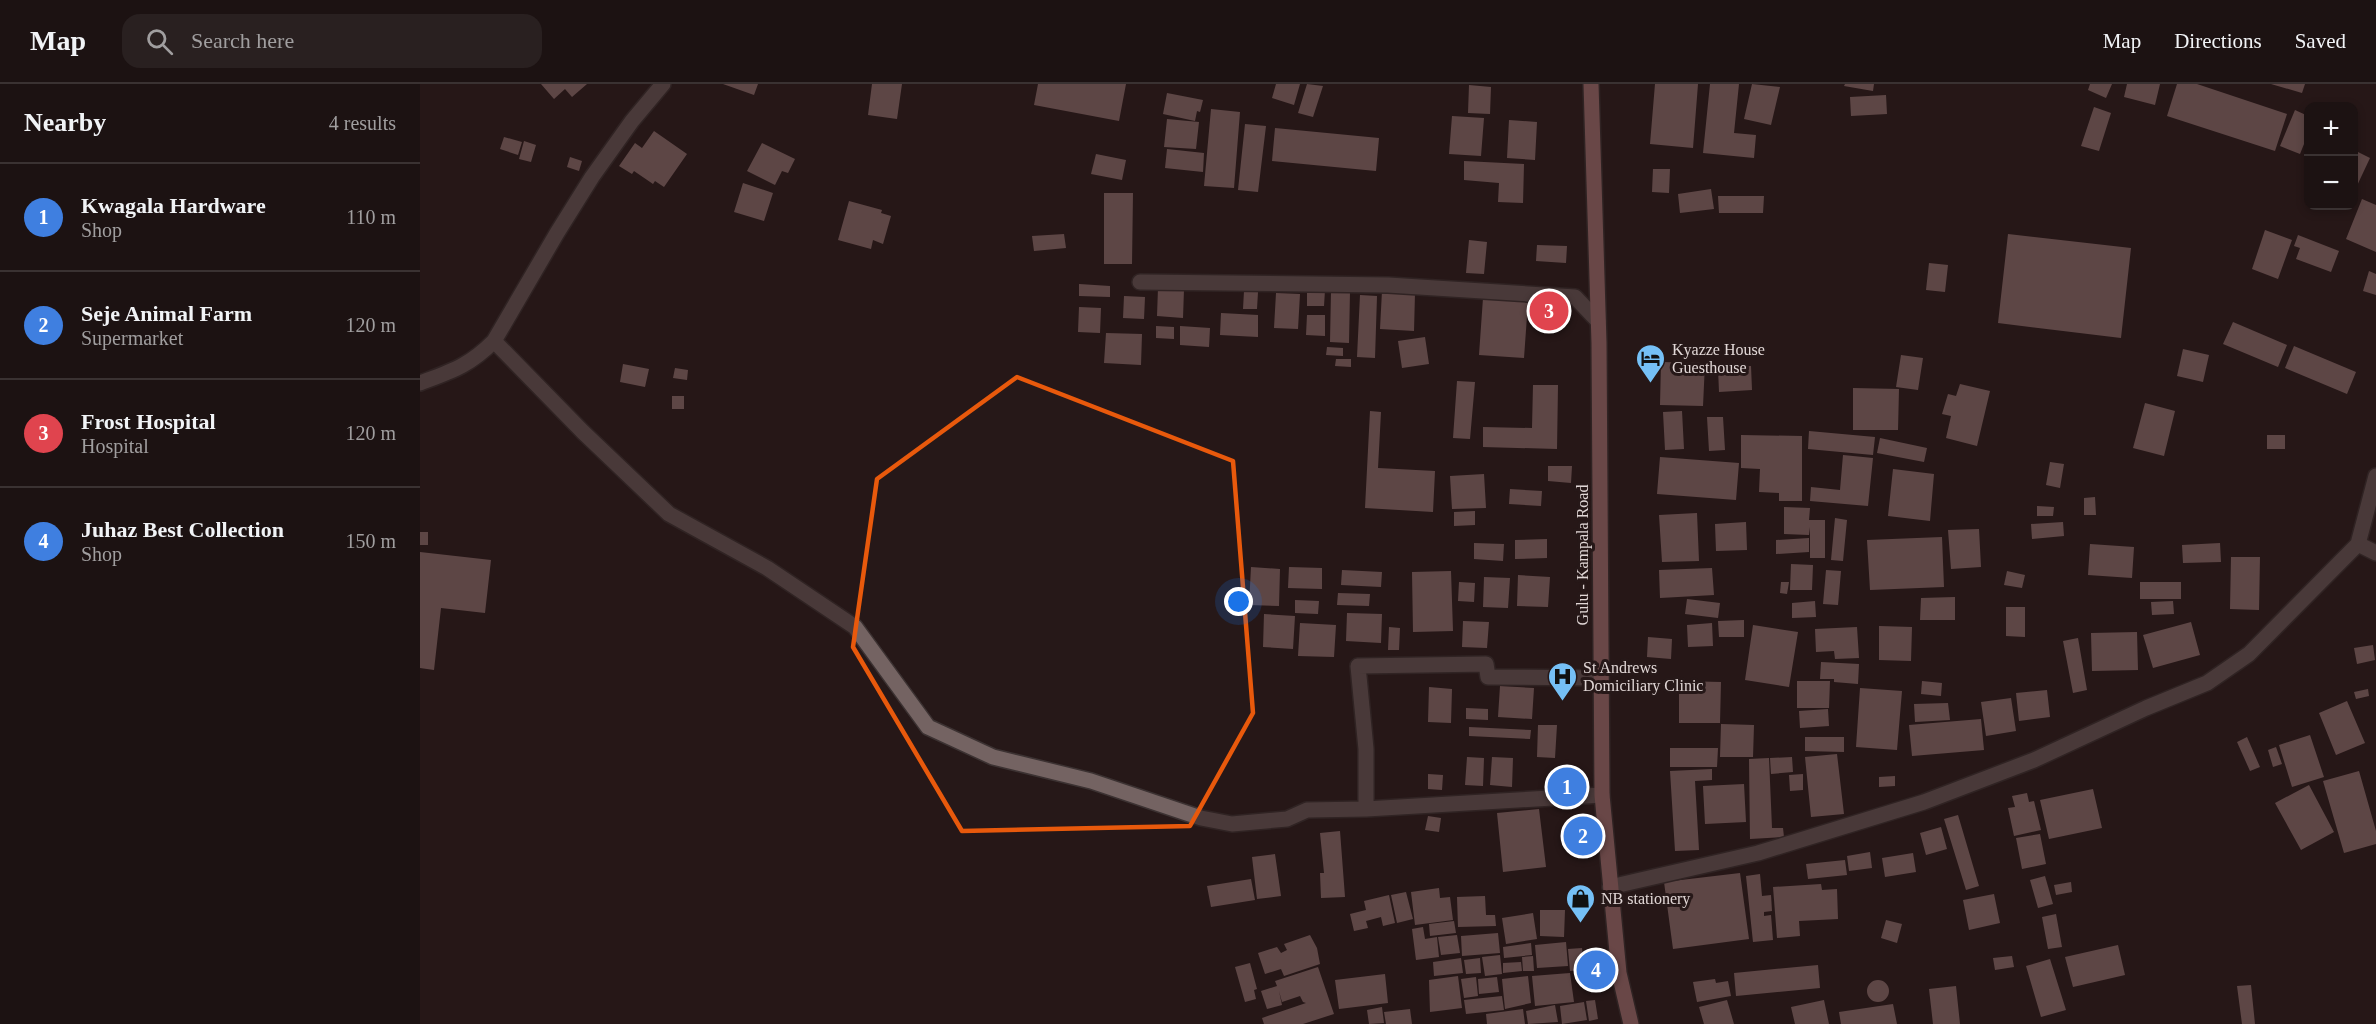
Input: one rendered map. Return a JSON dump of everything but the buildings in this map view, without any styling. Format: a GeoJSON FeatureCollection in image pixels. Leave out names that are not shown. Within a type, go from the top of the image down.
{"type":"FeatureCollection","features":[{"type":"Feature","properties":{"kind":"main road","name":"Gulu - Kampala Road"},"geometry":{"type":"LineString","coordinates":[[1591,84],[1598,321],[1602,795],[1619,973],[1631,1024]]}},
{"type":"Feature","properties":{"kind":"street"},"geometry":{"type":"LineString","coordinates":[[420,383],[463,367],[494,341],[556,233],[592,177],[632,121],[663,84]]}},
{"type":"Feature","properties":{"kind":"street"},"geometry":{"type":"LineString","coordinates":[[1140,282],[1388,285],[1575,297],[1598,321]]}},
{"type":"Feature","properties":{"kind":"street"},"geometry":{"type":"LineString","coordinates":[[494,341],[669,514],[767,568],[855,627],[928,727],[993,757],[1091,781],[1201,818],[1232,824],[1287,819],[1307,810],[1366,809],[1602,795]]}},
{"type":"Feature","properties":{"kind":"street"},"geometry":{"type":"LineString","coordinates":[[1610,887],[1758,853],[1924,801],[2034,760],[2146,708],[2207,683],[2249,654],[2358,544],[2376,476]]}},
{"type":"Feature","properties":{"kind":"street"},"geometry":{"type":"LineString","coordinates":[[2358,544],[2376,554]]}},
{"type":"Feature","properties":{"kind":"street"},"geometry":{"type":"LineString","coordinates":[[1366,809],[1366,748],[1358,666],[1486,663],[1488,677],[1600,678]]}},
{"type":"Feature","properties":{"kind":"highlighted area"},"geometry":{"type":"Polygon","coordinates":[[[1017,377],[1233,461],[1253,713],[1190,826],[962,831],[853,647],[877,479],[1017,377]]]}},
{"type":"Feature","properties":{"kind":"place","name":"Frost Hospital"},"geometry":{"type":"Point","coordinates":[1549,311]}},
{"type":"Feature","properties":{"kind":"place","name":"Kyazze House Guesthouse"},"geometry":{"type":"Point","coordinates":[1651,384]}},
{"type":"Feature","properties":{"kind":"place","name":"St Andrews Domiciliary Clinic"},"geometry":{"type":"Point","coordinates":[1562,702]}},
{"type":"Feature","properties":{"kind":"place","name":"Kwagala Hardware"},"geometry":{"type":"Point","coordinates":[1567,787]}},
{"type":"Feature","properties":{"kind":"place","name":"Seje Animal Farm"},"geometry":{"type":"Point","coordinates":[1583,836]}},
{"type":"Feature","properties":{"kind":"place","name":"NB stationery"},"geometry":{"type":"Point","coordinates":[1580,924]}},
{"type":"Feature","properties":{"kind":"place","name":"Juhaz Best Collection"},"geometry":{"type":"Point","coordinates":[1596,970]}}]}
